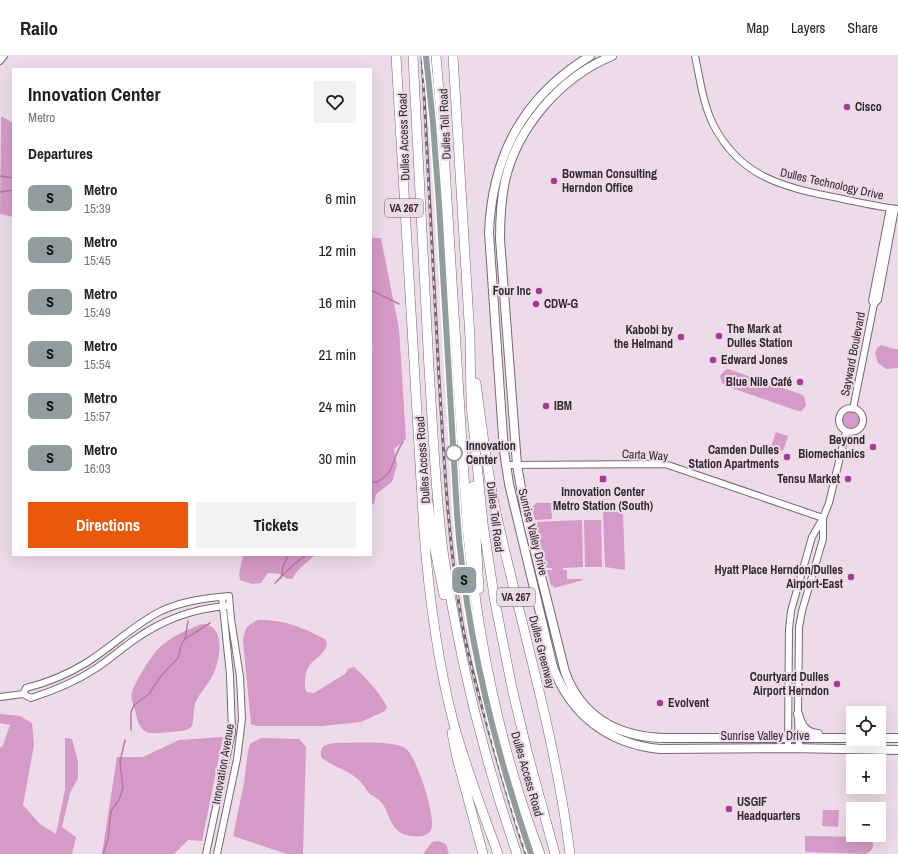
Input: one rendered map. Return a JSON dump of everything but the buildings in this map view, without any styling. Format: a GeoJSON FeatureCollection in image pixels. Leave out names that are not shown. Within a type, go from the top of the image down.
{"type":"FeatureCollection","features":[{"type":"Feature","properties":{"kind":"highway","name":"VA 267"},"geometry":{"type":"LineString","coordinates":[[396,56],[428,577],[435,634],[449,704],[465,759],[498,854]]}},
{"type":"Feature","properties":{"kind":"highway","name":"Dulles Access Road"},"geometry":{"type":"LineString","coordinates":[[413,56],[420,219],[438,497],[451,599],[477,718],[494,781],[517,854]]}},
{"type":"Feature","properties":{"kind":"highway","name":"Dulles Access Road"},"geometry":{"type":"LineString","coordinates":[[436,56],[446,176],[467,525],[475,596],[486,664],[499,720],[514,776],[540,854]]}},
{"type":"Feature","properties":{"kind":"highway","name":"Dulles Toll Road"},"geometry":{"type":"LineString","coordinates":[[453,56],[470,338],[472,404],[483,524],[495,602],[518,712],[555,854]]}},
{"type":"Feature","properties":{"kind":"highway","name":"Dulles Greenway"},"geometry":{"type":"LineString","coordinates":[[470,338],[489,480],[549,733],[564,809],[570,854]]}},
{"type":"Feature","properties":{"kind":"highway"},"geometry":{"type":"LineString","coordinates":[[414,359],[422,401],[427,495],[434,545],[465,686],[477,718]]}},
{"type":"Feature","properties":{"kind":"highway"},"geometry":{"type":"LineString","coordinates":[[472,404],[470,434],[479,589],[486,664]]}},
{"type":"Feature","properties":{"kind":"highway"},"geometry":{"type":"LineString","coordinates":[[449,704],[454,745],[483,854]]}},
{"type":"Feature","properties":{"kind":"highway"},"geometry":{"type":"LineString","coordinates":[[548,826],[560,854]]}},
{"type":"Feature","properties":{"kind":"main road","name":"Sunrise Valley Drive"},"geometry":{"type":"LineString","coordinates":[[590,56],[553,82],[527,112],[515,129],[503,155],[494,190],[489,233],[501,426],[506,465],[509,484],[553,667],[564,690],[583,716],[599,729],[610,735],[645,747],[660,749],[799,748],[898,750]]}},
{"type":"Feature","properties":{"kind":"main road","name":"Sunrise Valley Drive"},"geometry":{"type":"LineString","coordinates":[[612,56],[593,65],[570,81],[540,111],[518,146],[505,180],[500,214],[500,239],[517,465],[526,516],[562,664],[572,688],[588,708],[613,727],[639,736],[665,738],[846,737]]}},
{"type":"Feature","properties":{"kind":"main road"},"geometry":{"type":"LineString","coordinates":[[798,714],[803,728],[809,733],[842,737]]}},
{"type":"Feature","properties":{"kind":"main road"},"geometry":{"type":"LineString","coordinates":[[886,738],[898,738]]}},
{"type":"Feature","properties":{"kind":"street"},"geometry":{"type":"LineString","coordinates":[[0,61],[4,56]]}},
{"type":"Feature","properties":{"kind":"street","name":"Dulles Technology Drive"},"geometry":{"type":"LineString","coordinates":[[695,56],[707,107],[714,126],[729,148],[750,168],[772,181],[786,186],[895,209]]}},
{"type":"Feature","properties":{"kind":"street","name":"Sayward Boulevard"},"geometry":{"type":"LineString","coordinates":[[853,409],[874,304],[878,300],[895,209]]}},
{"type":"Feature","properties":{"kind":"street","name":"Sayward Boulevard"},"geometry":{"type":"LineString","coordinates":[[846,409],[853,409],[862,416],[862,424],[858,430],[854,432],[846,432],[839,424],[839,416],[846,409]]}},
{"type":"Feature","properties":{"kind":"street"},"geometry":{"type":"LineString","coordinates":[[799,748],[798,714],[800,619],[823,539],[823,518],[846,432]]}},
{"type":"Feature","properties":{"kind":"street","name":"Carta Way"},"geometry":{"type":"LineString","coordinates":[[506,465],[665,464],[823,518]]}},
{"type":"Feature","properties":{"kind":"street"},"geometry":{"type":"LineString","coordinates":[[788,748],[790,619],[812,537],[823,518]]}},
{"type":"Feature","properties":{"kind":"street","name":"Innovation Avenue"},"geometry":{"type":"LineString","coordinates":[[23,694],[26,688],[60,676],[85,664],[138,624],[162,611],[192,601],[230,596],[230,606],[240,677],[242,719],[237,759],[217,854]]}},
{"type":"Feature","properties":{"kind":"street","name":"Innovation Avenue"},"geometry":{"type":"LineString","coordinates":[[206,854],[232,732],[230,674],[222,597]]}},
{"type":"Feature","properties":{"kind":"street"},"geometry":{"type":"LineString","coordinates":[[0,697],[23,694],[30,698],[64,686],[95,669],[135,639],[161,623],[185,613],[230,606]]}},
{"type":"Feature","properties":{"kind":"shaded area"},"geometry":{"type":"Polygon","coordinates":[[[1,116],[12,122],[12,217],[0,214],[1,116]]]}},
{"type":"Feature","properties":{"kind":"shaded area"},"geometry":{"type":"Polygon","coordinates":[[[372,238],[381,238],[399,329],[406,439],[394,449],[397,465],[392,482],[376,494],[372,505],[372,351],[372,238]]]}},
{"type":"Feature","properties":{"kind":"shaded area"},"geometry":{"type":"Polygon","coordinates":[[[881,345],[898,349],[898,368],[886,369],[878,363],[875,353],[877,348],[881,345]]]}},
{"type":"Feature","properties":{"kind":"shaded area"},"geometry":{"type":"Polygon","coordinates":[[[728,369],[803,395],[806,406],[801,411],[798,411],[726,386],[722,383],[720,376],[728,369]]]}},
{"type":"Feature","properties":{"kind":"shaded area"},"geometry":{"type":"Polygon","coordinates":[[[851,411],[857,414],[860,420],[857,426],[851,429],[845,426],[842,420],[845,414],[851,411]]]}},
{"type":"Feature","properties":{"kind":"shaded area"},"geometry":{"type":"Polygon","coordinates":[[[776,432],[788,436],[783,451],[771,447],[776,432]]]}},
{"type":"Feature","properties":{"kind":"shaded area"},"geometry":{"type":"Polygon","coordinates":[[[536,503],[551,503],[552,519],[535,520],[532,508],[536,503]]]}},
{"type":"Feature","properties":{"kind":"shaded area"},"geometry":{"type":"Polygon","coordinates":[[[612,507],[615,507],[615,512],[623,512],[625,570],[605,567],[603,511],[612,511],[612,507]]]}},
{"type":"Feature","properties":{"kind":"shaded area"},"geometry":{"type":"Polygon","coordinates":[[[582,520],[583,567],[563,568],[563,570],[567,570],[567,579],[583,580],[554,588],[553,585],[551,586],[547,570],[552,570],[552,568],[547,568],[535,522],[582,520]]]}},
{"type":"Feature","properties":{"kind":"shaded area"},"geometry":{"type":"Polygon","coordinates":[[[584,520],[601,520],[602,567],[585,567],[584,520]]]}},
{"type":"Feature","properties":{"kind":"shaded area"},"geometry":{"type":"Polygon","coordinates":[[[243,556],[314,556],[298,570],[292,579],[285,578],[281,574],[268,573],[261,583],[252,584],[240,580],[239,574],[243,556]]]}},
{"type":"Feature","properties":{"kind":"shaded area"},"geometry":{"type":"Polygon","coordinates":[[[258,620],[276,621],[294,625],[326,640],[326,648],[308,668],[305,677],[305,689],[307,692],[314,693],[345,674],[348,669],[354,667],[376,690],[387,707],[385,711],[361,722],[322,726],[256,726],[251,724],[243,640],[247,627],[258,620]]]}},
{"type":"Feature","properties":{"kind":"shaded area"},"geometry":{"type":"Polygon","coordinates":[[[202,624],[210,626],[215,630],[220,644],[216,669],[195,704],[192,726],[188,729],[179,731],[149,733],[145,731],[139,724],[131,697],[139,677],[150,659],[161,646],[178,635],[202,624]]]}},
{"type":"Feature","properties":{"kind":"shaded area"},"geometry":{"type":"Polygon","coordinates":[[[0,714],[20,716],[32,723],[34,745],[23,805],[40,824],[56,834],[65,790],[65,738],[72,739],[78,762],[78,778],[70,793],[62,827],[76,837],[72,854],[0,854],[0,748],[3,745],[10,725],[0,723],[0,714]]]}},
{"type":"Feature","properties":{"kind":"shaded area"},"geometry":{"type":"Polygon","coordinates":[[[223,737],[202,841],[188,840],[174,854],[102,854],[117,757],[143,757],[179,740],[223,737]]]}},
{"type":"Feature","properties":{"kind":"shaded area"},"geometry":{"type":"Polygon","coordinates":[[[261,738],[299,739],[306,747],[303,854],[287,854],[233,836],[250,744],[261,738]]]}},
{"type":"Feature","properties":{"kind":"shaded area"},"geometry":{"type":"Polygon","coordinates":[[[333,743],[381,743],[399,745],[405,748],[415,762],[428,801],[432,824],[429,833],[422,836],[410,836],[398,831],[394,827],[383,804],[369,793],[359,780],[321,757],[323,747],[333,743]]]}},
{"type":"Feature","properties":{"kind":"shaded area"},"geometry":{"type":"Polygon","coordinates":[[[823,810],[839,810],[838,827],[822,826],[823,810]]]}},
{"type":"Feature","properties":{"kind":"shaded area"},"geometry":{"type":"Polygon","coordinates":[[[805,836],[846,837],[846,842],[873,843],[873,847],[866,854],[805,852],[805,836]]]}},
{"type":"Feature","properties":{"kind":"shaded area"},"geometry":{"type":"Polygon","coordinates":[[[438,841],[446,844],[449,854],[423,854],[432,842],[438,841]]]}},
{"type":"Feature","properties":{"kind":"waterway"},"geometry":{"type":"LineString","coordinates":[[0,176],[12,178]]}},
{"type":"Feature","properties":{"kind":"waterway"},"geometry":{"type":"LineString","coordinates":[[0,192],[12,190]]}},
{"type":"Feature","properties":{"kind":"waterway"},"geometry":{"type":"LineString","coordinates":[[372,290],[399,304]]}},
{"type":"Feature","properties":{"kind":"waterway"},"geometry":{"type":"LineString","coordinates":[[372,482],[377,482],[388,473],[403,442]]}},
{"type":"Feature","properties":{"kind":"waterway"},"geometry":{"type":"LineString","coordinates":[[281,578],[283,567],[288,556]]}},
{"type":"Feature","properties":{"kind":"waterway"},"geometry":{"type":"LineString","coordinates":[[275,583],[293,565],[305,556]]}},
{"type":"Feature","properties":{"kind":"waterway"},"geometry":{"type":"LineString","coordinates":[[185,639],[188,621]]}},
{"type":"Feature","properties":{"kind":"waterway"},"geometry":{"type":"LineString","coordinates":[[131,730],[131,712],[134,705],[149,694],[160,677],[178,658],[182,643],[185,639],[210,623]]}},
{"type":"Feature","properties":{"kind":"waterway"},"geometry":{"type":"LineString","coordinates":[[103,854],[108,839],[111,811],[119,800],[123,788],[120,762],[125,740]]}},
{"type":"Feature","properties":{"kind":"railway"},"geometry":{"type":"LineString","coordinates":[[422,56],[443,439],[447,500],[457,593],[472,671],[505,788],[526,854]]}},
{"type":"Feature","properties":{"kind":"railway"},"geometry":{"type":"LineString","coordinates":[[429,80],[439,207],[458,520],[469,618],[481,683]]}},
{"type":"Feature","properties":{"kind":"metro line","name":"S"},"geometry":{"type":"LineString","coordinates":[[426,56],[433,123],[440,218],[457,514],[463,577],[481,681],[490,721],[513,801],[531,854]]}},
{"type":"Feature","properties":{"kind":"place","name":"Cisco"},"geometry":{"type":"Point","coordinates":[847,107]}},
{"type":"Feature","properties":{"kind":"place","name":"Bowman Consulting Herndon Office"},"geometry":{"type":"Point","coordinates":[554,181]}},
{"type":"Feature","properties":{"kind":"place","name":"Four Inc"},"geometry":{"type":"Point","coordinates":[539,291]}},
{"type":"Feature","properties":{"kind":"place","name":"CDW-G"},"geometry":{"type":"Point","coordinates":[536,304]}},
{"type":"Feature","properties":{"kind":"place","name":"The Mark at Dulles Station"},"geometry":{"type":"Point","coordinates":[719,336]}},
{"type":"Feature","properties":{"kind":"place","name":"Kabobi by the Helmand"},"geometry":{"type":"Point","coordinates":[681,337]}},
{"type":"Feature","properties":{"kind":"place","name":"Edward Jones"},"geometry":{"type":"Point","coordinates":[713,360]}},
{"type":"Feature","properties":{"kind":"place","name":"Blue Nile Café"},"geometry":{"type":"Point","coordinates":[800,382]}},
{"type":"Feature","properties":{"kind":"place","name":"IBM"},"geometry":{"type":"Point","coordinates":[546,406]}},
{"type":"Feature","properties":{"kind":"place","name":"Beyond Biomechanics"},"geometry":{"type":"Point","coordinates":[873,447]}},
{"type":"Feature","properties":{"kind":"place","name":"Innovation Center"},"geometry":{"type":"Point","coordinates":[454,453]}},
{"type":"Feature","properties":{"kind":"place","name":"Camden Dulles Station Apartments"},"geometry":{"type":"Point","coordinates":[787,457]}},
{"type":"Feature","properties":{"kind":"place","name":"Innovation Center Metro Station (South)"},"geometry":{"type":"Point","coordinates":[603,479]}},
{"type":"Feature","properties":{"kind":"place","name":"Tensu Market"},"geometry":{"type":"Point","coordinates":[848,479]}},
{"type":"Feature","properties":{"kind":"place","name":"Hyatt Place Herndon/Dulles Airport-East"},"geometry":{"type":"Point","coordinates":[851,577]}},
{"type":"Feature","properties":{"kind":"place","name":"Courtyard Dulles Airport Herndon"},"geometry":{"type":"Point","coordinates":[837,684]}},
{"type":"Feature","properties":{"kind":"place","name":"Evolvent"},"geometry":{"type":"Point","coordinates":[660,703]}},
{"type":"Feature","properties":{"kind":"place","name":"USGIF Headquarters"},"geometry":{"type":"Point","coordinates":[729,809]}}]}
